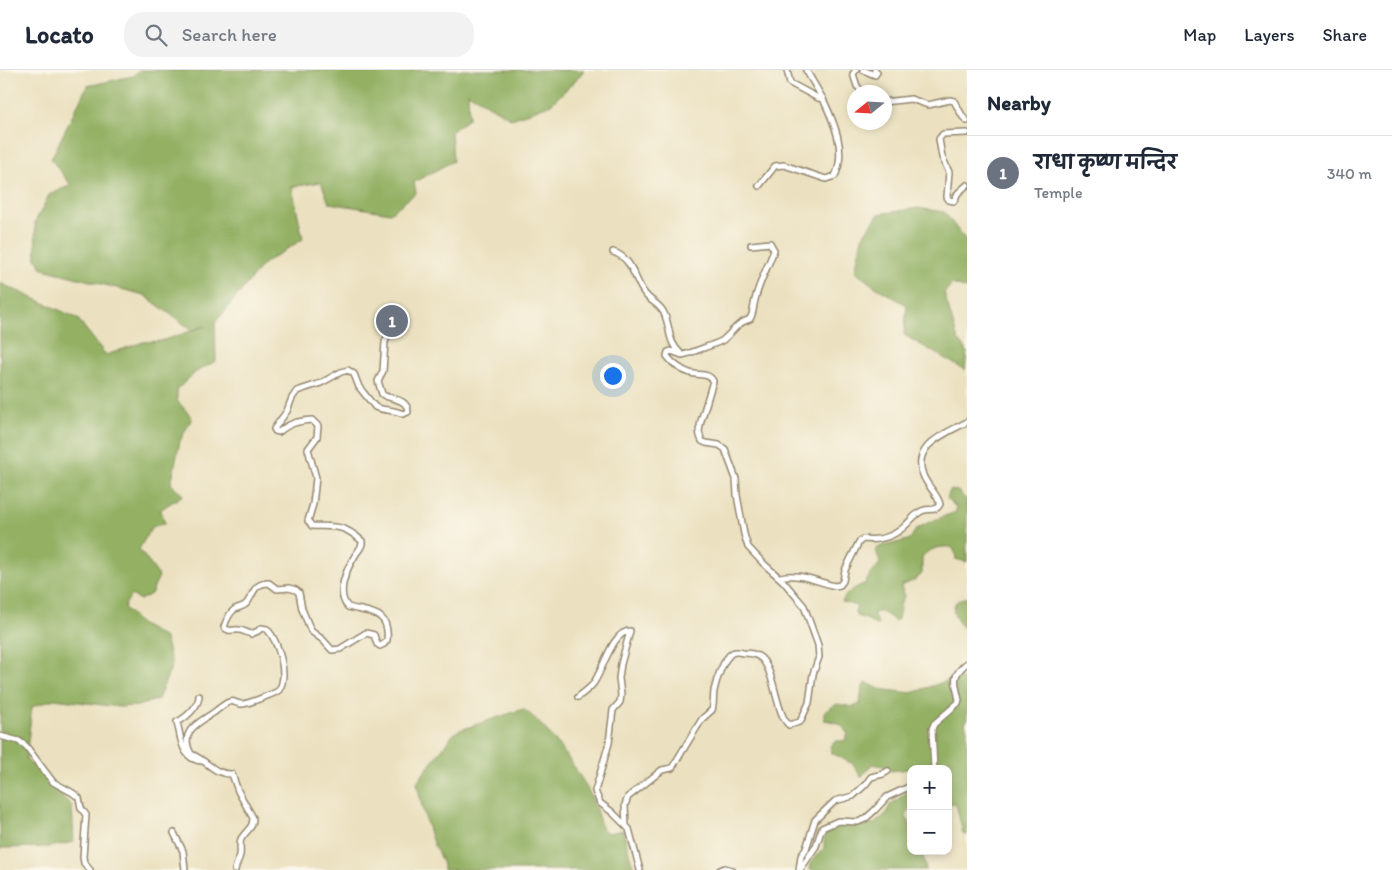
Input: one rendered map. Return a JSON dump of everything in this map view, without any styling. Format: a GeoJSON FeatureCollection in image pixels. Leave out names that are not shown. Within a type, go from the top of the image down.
{"type":"FeatureCollection","features":[{"type":"Feature","properties":{"kind":"street"},"geometry":{"type":"LineString","coordinates":[[787,70],[790,83],[813,96],[823,99]]}},
{"type":"Feature","properties":{"kind":"street"},"geometry":{"type":"LineString","coordinates":[[759,186],[775,166],[784,165],[826,179],[835,176],[838,170],[840,154],[832,117],[806,70]]}},
{"type":"Feature","properties":{"kind":"street"},"geometry":{"type":"LineString","coordinates":[[856,70],[853,74],[858,85]]}},
{"type":"Feature","properties":{"kind":"street"},"geometry":{"type":"LineString","coordinates":[[863,70],[875,75],[877,72],[875,70]]}},
{"type":"Feature","properties":{"kind":"street"},"geometry":{"type":"LineString","coordinates":[[892,101],[911,98],[928,105],[950,100],[954,101],[963,117],[967,120]]}},
{"type":"Feature","properties":{"kind":"street"},"geometry":{"type":"LineString","coordinates":[[967,133],[943,134],[939,139],[942,157],[949,172],[947,199],[954,202],[958,193],[967,185]]}},
{"type":"Feature","properties":{"kind":"street"},"geometry":{"type":"LineString","coordinates":[[626,826],[624,805],[628,797],[662,770],[672,768],[675,764],[697,725],[712,710],[717,680],[733,652],[754,654],[763,660],[785,722],[789,725],[800,722],[805,713],[809,703],[813,674],[819,657],[818,645],[804,606],[780,577],[752,552],[746,542],[736,478],[725,449],[719,445],[702,441],[700,436],[701,421],[713,381],[708,375],[694,374],[684,370],[667,356],[668,352],[671,351],[682,355],[691,354],[698,348],[719,343],[735,326],[750,319],[767,263],[774,250],[770,243],[751,245]]}},
{"type":"Feature","properties":{"kind":"street"},"geometry":{"type":"LineString","coordinates":[[613,252],[626,258],[645,294],[658,303],[664,312],[671,342],[682,355]]}},
{"type":"Feature","properties":{"kind":"street"},"geometry":{"type":"LineString","coordinates":[[202,761],[191,754],[187,748],[190,731],[195,724],[227,703],[232,701],[244,704],[280,690],[282,677],[280,652],[267,628],[261,628],[250,634],[240,630],[228,631],[224,627],[231,613],[248,602],[251,594],[257,587],[269,582],[280,590],[289,588],[296,590],[299,593],[311,631],[332,650],[340,649],[366,633],[374,635],[377,644],[380,646],[387,640],[388,636],[380,615],[348,607],[344,598],[345,576],[356,554],[362,547],[362,541],[346,528],[329,525],[312,526],[308,521],[313,504],[316,478],[308,449],[316,437],[318,426],[312,420],[308,420],[288,424],[279,432],[274,429],[287,411],[297,391],[321,383],[348,370],[354,374],[359,387],[375,407],[378,409],[393,409],[403,414],[408,412],[406,405],[402,401],[385,396],[382,394],[379,386],[378,381],[383,371],[385,342],[390,328],[389,322]]}},
{"type":"Feature","properties":{"kind":"street"},"geometry":{"type":"LineString","coordinates":[[780,577],[802,577],[835,586],[840,585],[843,582],[845,570],[859,542],[863,539],[872,540],[891,537],[918,513],[924,510],[936,510],[939,508],[938,495],[923,476],[921,453],[936,440],[967,422]]}},
{"type":"Feature","properties":{"kind":"street"},"geometry":{"type":"LineString","coordinates":[[578,696],[593,685],[613,645],[622,634],[630,631],[619,678],[620,702],[614,710],[609,743],[595,791],[600,803],[626,826],[631,835],[640,870]]}},
{"type":"Feature","properties":{"kind":"street"},"geometry":{"type":"LineString","coordinates":[[934,765],[932,729],[934,724],[958,703],[955,677],[956,673],[967,663]]}},
{"type":"Feature","properties":{"kind":"street"},"geometry":{"type":"LineString","coordinates":[[199,696],[197,705],[185,718],[177,722],[183,750],[196,760],[208,763],[221,774],[232,774],[238,791],[253,818],[251,828],[241,838],[241,853],[235,870]]}},
{"type":"Feature","properties":{"kind":"street"},"geometry":{"type":"LineString","coordinates":[[0,736],[18,741],[26,746],[53,782],[73,793],[78,798],[81,808],[86,815],[83,856],[84,863],[90,870]]}},
{"type":"Feature","properties":{"kind":"street"},"geometry":{"type":"LineString","coordinates":[[799,870],[801,856],[806,849],[815,820],[835,801],[853,796],[871,777],[888,771]]}},
{"type":"Feature","properties":{"kind":"street"},"geometry":{"type":"LineString","coordinates":[[799,870],[816,846],[822,828],[838,821],[858,822],[865,819],[886,797],[907,788]]}},
{"type":"Feature","properties":{"kind":"street"},"geometry":{"type":"LineString","coordinates":[[174,833],[183,852],[185,870]]}},
{"type":"Feature","properties":{"kind":"street"},"geometry":{"type":"LineString","coordinates":[[720,870],[725,868],[732,870]]}},
{"type":"Feature","properties":{"kind":"green space"},"geometry":{"type":"Polygon","coordinates":[[[140,70],[584,70],[551,104],[512,119],[468,93],[469,118],[451,132],[453,161],[414,182],[416,193],[390,213],[329,203],[321,182],[292,187],[303,239],[263,264],[215,323],[216,361],[196,372],[177,389],[177,400],[192,418],[180,441],[171,484],[183,495],[160,510],[165,523],[152,527],[139,549],[159,576],[151,594],[140,600],[131,595],[124,607],[140,624],[165,638],[172,665],[158,699],[138,706],[119,707],[54,699],[32,707],[26,759],[72,806],[74,842],[49,847],[1,848],[0,850],[0,283],[77,318],[106,355],[143,342],[161,341],[206,326],[192,330],[144,295],[43,269],[36,259],[35,222],[49,195],[71,185],[51,159],[87,86],[133,76],[140,70]]]}},
{"type":"Feature","properties":{"kind":"green space"},"geometry":{"type":"Polygon","coordinates":[[[918,208],[944,212],[967,242],[967,289],[952,284],[944,293],[958,340],[967,352],[965,370],[904,335],[907,305],[877,288],[855,272],[862,237],[879,214],[918,208]]]}},
{"type":"Feature","properties":{"kind":"green space"},"geometry":{"type":"Polygon","coordinates":[[[950,490],[958,491],[967,500],[967,562],[955,559],[954,550],[951,547],[931,550],[922,557],[922,574],[915,580],[901,586],[904,596],[898,619],[895,621],[885,614],[877,612],[874,613],[874,617],[879,624],[875,625],[869,620],[857,616],[855,613],[857,606],[842,602],[855,588],[866,583],[868,577],[880,563],[876,550],[879,547],[908,540],[918,528],[956,512],[956,507],[947,499],[950,490]]]}},
{"type":"Feature","properties":{"kind":"green space"},"geometry":{"type":"Polygon","coordinates":[[[967,598],[967,632],[954,614],[956,602],[967,598]]]}},
{"type":"Feature","properties":{"kind":"green space"},"geometry":{"type":"Polygon","coordinates":[[[955,675],[967,682],[967,721],[965,723],[967,730],[967,835],[963,834],[956,804],[952,804],[952,765],[907,765],[907,769],[891,771],[889,767],[872,764],[861,777],[853,764],[832,753],[830,746],[836,741],[844,741],[848,735],[846,731],[839,724],[824,720],[824,712],[837,704],[853,707],[860,704],[862,688],[866,682],[879,689],[911,693],[950,680],[955,675]]]}},
{"type":"Feature","properties":{"kind":"green space"},"geometry":{"type":"Polygon","coordinates":[[[523,709],[541,724],[577,771],[595,805],[602,829],[608,833],[623,830],[635,870],[443,870],[442,862],[433,844],[425,819],[417,782],[457,731],[523,709]]]}},
{"type":"Feature","properties":{"kind":"green space"},"geometry":{"type":"Polygon","coordinates":[[[907,792],[907,855],[923,855],[926,870],[809,870],[813,859],[824,849],[825,836],[830,828],[848,822],[874,824],[886,814],[890,805],[907,792]]]}},
{"type":"Feature","properties":{"kind":"place","name":"राधा कृष्ण मन्दिर"},"geometry":{"type":"Point","coordinates":[392,321]}}]}
